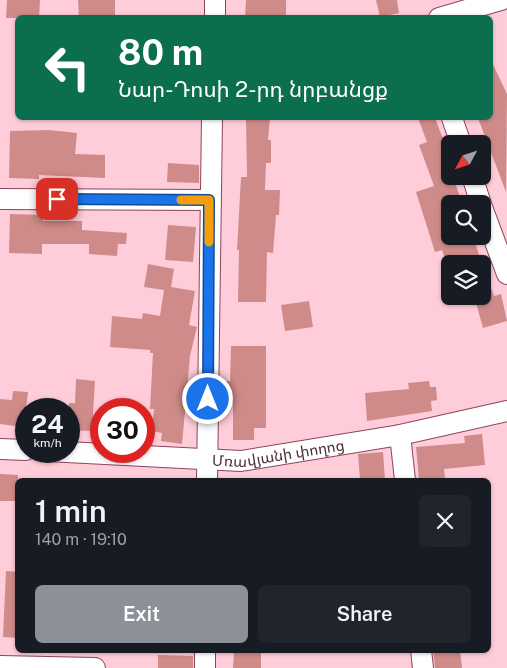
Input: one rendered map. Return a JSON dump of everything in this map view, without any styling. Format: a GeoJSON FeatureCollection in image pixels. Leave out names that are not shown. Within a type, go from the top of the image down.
{"type":"FeatureCollection","features":[{"type":"Feature","properties":{"kind":"street"},"geometry":{"type":"LineString","coordinates":[[215,0],[215,15]]}},
{"type":"Feature","properties":{"kind":"street"},"geometry":{"type":"LineString","coordinates":[[449,15],[501,0]]}},
{"type":"Feature","properties":{"kind":"street"},"geometry":{"type":"LineString","coordinates":[[207,478],[209,200],[212,120]]}},
{"type":"Feature","properties":{"kind":"street"},"geometry":{"type":"LineString","coordinates":[[453,120],[458,135]]}},
{"type":"Feature","properties":{"kind":"street"},"geometry":{"type":"LineString","coordinates":[[0,199],[209,200]]}},
{"type":"Feature","properties":{"kind":"street"},"geometry":{"type":"LineString","coordinates":[[491,230],[507,274]]}},
{"type":"Feature","properties":{"kind":"street","name":"Մռավյանի փողոց"},"geometry":{"type":"LineString","coordinates":[[80,452],[241,461],[400,435],[507,411]]}},
{"type":"Feature","properties":{"kind":"street"},"geometry":{"type":"LineString","coordinates":[[400,435],[405,478]]}},
{"type":"Feature","properties":{"kind":"street"},"geometry":{"type":"LineString","coordinates":[[0,449],[15,450]]}},
{"type":"Feature","properties":{"kind":"street"},"geometry":{"type":"LineString","coordinates":[[205,668],[206,653]]}},
{"type":"Feature","properties":{"kind":"street"},"geometry":{"type":"LineString","coordinates":[[422,653],[423,668]]}},
{"type":"Feature","properties":{"kind":"street"},"geometry":{"type":"LineString","coordinates":[[0,666],[95,668]]}},
{"type":"Feature","properties":{"kind":"building"},"geometry":{"type":"Polygon","coordinates":[[[7,0],[40,0],[39,15],[15,15],[15,18],[6,18],[7,0]]]}},
{"type":"Feature","properties":{"kind":"building"},"geometry":{"type":"Polygon","coordinates":[[[78,0],[115,0],[115,15],[79,15],[78,0]]]}},
{"type":"Feature","properties":{"kind":"building"},"geometry":{"type":"Polygon","coordinates":[[[246,0],[286,0],[286,15],[245,15],[246,0]]]}},
{"type":"Feature","properties":{"kind":"building"},"geometry":{"type":"Polygon","coordinates":[[[376,0],[397,0],[399,13],[380,15],[376,0]]]}},
{"type":"Feature","properties":{"kind":"building"},"geometry":{"type":"Polygon","coordinates":[[[493,64],[507,94],[506,192],[491,152],[491,135],[484,135],[479,120],[493,120],[493,64]]]}},
{"type":"Feature","properties":{"kind":"building"},"geometry":{"type":"Polygon","coordinates":[[[246,120],[270,120],[268,140],[271,140],[271,163],[266,163],[265,190],[280,190],[279,215],[276,215],[273,253],[267,252],[266,302],[238,302],[239,250],[237,250],[241,177],[247,177],[246,120]]]}},
{"type":"Feature","properties":{"kind":"building"},"geometry":{"type":"Polygon","coordinates":[[[419,120],[436,120],[442,135],[441,185],[456,185],[459,195],[441,195],[441,245],[476,245],[479,255],[444,255],[442,250],[435,252],[416,192],[434,186],[419,145],[427,142],[419,120]]]}},
{"type":"Feature","properties":{"kind":"building"},"geometry":{"type":"Polygon","coordinates":[[[49,130],[77,133],[75,154],[105,155],[105,178],[39,175],[39,179],[9,178],[10,131],[49,130]]]}},
{"type":"Feature","properties":{"kind":"building"},"geometry":{"type":"Polygon","coordinates":[[[168,163],[199,165],[199,183],[167,182],[168,163]]]}},
{"type":"Feature","properties":{"kind":"building"},"geometry":{"type":"Polygon","coordinates":[[[10,214],[43,215],[43,221],[82,221],[82,230],[127,233],[126,244],[118,244],[117,256],[89,254],[89,244],[42,244],[42,254],[9,253],[10,214]]]}},
{"type":"Feature","properties":{"kind":"building"},"geometry":{"type":"Polygon","coordinates":[[[168,225],[196,227],[193,262],[165,260],[168,225]]]}},
{"type":"Feature","properties":{"kind":"building"},"geometry":{"type":"Polygon","coordinates":[[[148,264],[174,269],[171,287],[195,291],[189,325],[197,327],[190,356],[182,444],[161,441],[162,433],[155,432],[155,398],[151,398],[153,353],[150,353],[150,350],[110,347],[112,316],[142,319],[143,313],[160,316],[164,290],[144,287],[148,264]]]}},
{"type":"Feature","properties":{"kind":"building"},"geometry":{"type":"Polygon","coordinates":[[[491,288],[494,296],[501,294],[507,321],[483,328],[477,305],[491,305],[491,288]]]}},
{"type":"Feature","properties":{"kind":"building"},"geometry":{"type":"Polygon","coordinates":[[[309,301],[313,327],[285,331],[281,305],[309,301]]]}},
{"type":"Feature","properties":{"kind":"building"},"geometry":{"type":"Polygon","coordinates":[[[231,346],[266,346],[266,428],[254,428],[254,440],[233,440],[233,402],[220,402],[220,381],[230,381],[231,346]]]}},
{"type":"Feature","properties":{"kind":"building"},"geometry":{"type":"Polygon","coordinates":[[[76,379],[95,381],[94,398],[90,398],[90,431],[80,430],[80,398],[75,398],[76,379]]]}},
{"type":"Feature","properties":{"kind":"building"},"geometry":{"type":"Polygon","coordinates":[[[429,381],[430,387],[436,387],[437,400],[431,401],[432,411],[367,421],[365,393],[409,389],[408,383],[429,381]]]}},
{"type":"Feature","properties":{"kind":"building"},"geometry":{"type":"Polygon","coordinates":[[[13,391],[28,392],[27,398],[15,398],[15,426],[0,424],[0,399],[12,400],[13,391]]]}},
{"type":"Feature","properties":{"kind":"building"},"geometry":{"type":"Polygon","coordinates":[[[482,434],[485,465],[444,469],[445,478],[419,478],[416,447],[465,443],[464,436],[482,434]]]}},
{"type":"Feature","properties":{"kind":"building"},"geometry":{"type":"Polygon","coordinates":[[[383,452],[385,478],[360,478],[358,454],[383,452]]]}},
{"type":"Feature","properties":{"kind":"building"},"geometry":{"type":"Polygon","coordinates":[[[0,474],[18,475],[18,478],[15,478],[15,501],[0,501],[0,474]]]}},
{"type":"Feature","properties":{"kind":"building"},"geometry":{"type":"Polygon","coordinates":[[[6,571],[15,572],[15,638],[3,637],[6,571]]]}},
{"type":"Feature","properties":{"kind":"building"},"geometry":{"type":"Polygon","coordinates":[[[234,653],[261,653],[261,668],[233,668],[234,653]]]}},
{"type":"Feature","properties":{"kind":"building"},"geometry":{"type":"Polygon","coordinates":[[[433,653],[460,653],[462,668],[435,668],[433,653]]]}},
{"type":"Feature","properties":{"kind":"building"},"geometry":{"type":"Polygon","coordinates":[[[158,655],[193,656],[193,668],[158,668],[158,655]]]}},
{"type":"Feature","properties":{"kind":"slow traffic"},"geometry":{"type":"LineString","coordinates":[[181,200],[209,200],[209,242]]}},
{"type":"Feature","properties":{"kind":"route"},"geometry":{"type":"LineString","coordinates":[[57,199],[209,200],[208,399]]}}]}
